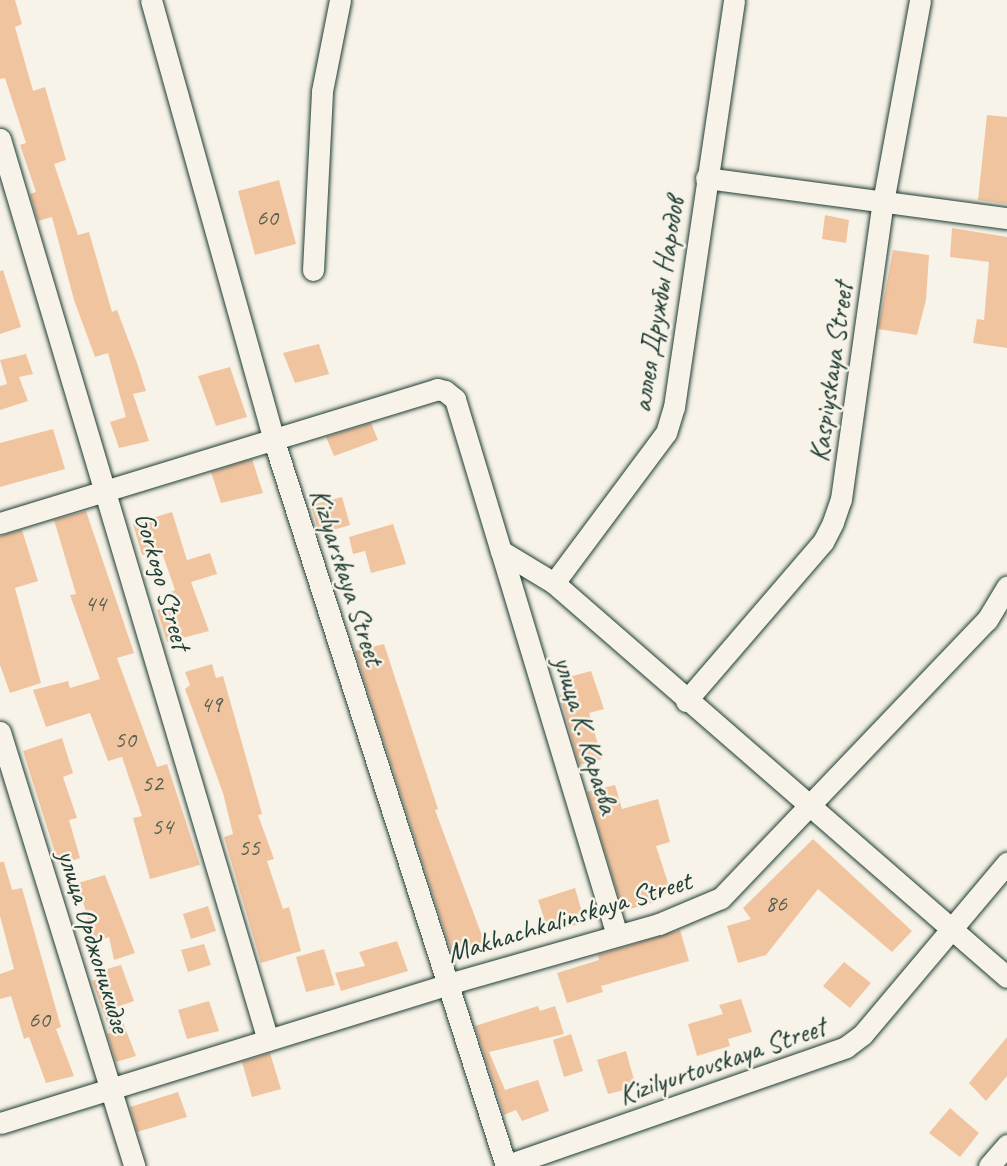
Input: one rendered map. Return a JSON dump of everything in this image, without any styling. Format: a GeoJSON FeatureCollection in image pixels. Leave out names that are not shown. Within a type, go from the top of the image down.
{"type":"FeatureCollection","features":[{"type":"Feature","properties":{"kind":"street","name":"Kizlyarskaya Street"},"geometry":{"type":"LineString","coordinates":[[151,0],[273,438],[505,1166]]}},
{"type":"Feature","properties":{"kind":"street"},"geometry":{"type":"LineString","coordinates":[[313,270],[322,91],[340,0]]}},
{"type":"Feature","properties":{"kind":"street","name":"аллея Дружбы Народов"},"geometry":{"type":"LineString","coordinates":[[554,583],[666,433],[674,407],[734,0]]}},
{"type":"Feature","properties":{"kind":"street","name":"Kaspiyskaya Street"},"geometry":{"type":"LineString","coordinates":[[686,701],[822,542],[841,499],[883,202],[919,0]]}},
{"type":"Feature","properties":{"kind":"street","name":"Gorkogo Street"},"geometry":{"type":"LineString","coordinates":[[0,139],[107,490],[268,1040]]}},
{"type":"Feature","properties":{"kind":"street"},"geometry":{"type":"LineString","coordinates":[[706,178],[1007,218]]}},
{"type":"Feature","properties":{"kind":"street","name":"улица К. Караева"},"geometry":{"type":"LineString","coordinates":[[273,438],[437,389],[446,391],[455,399],[617,935]]}},
{"type":"Feature","properties":{"kind":"street"},"geometry":{"type":"LineString","coordinates":[[0,523],[273,438]]}},
{"type":"Feature","properties":{"kind":"street"},"geometry":{"type":"LineString","coordinates":[[501,551],[554,583],[949,930],[1007,977]]}},
{"type":"Feature","properties":{"kind":"street","name":"Makhachkalinskaya Street"},"geometry":{"type":"LineString","coordinates":[[0,1123],[448,984],[659,924],[721,898],[986,620],[1007,587]]}},
{"type":"Feature","properties":{"kind":"street","name":"улица Орджоникидзе"},"geometry":{"type":"LineString","coordinates":[[0,732],[134,1166]]}},
{"type":"Feature","properties":{"kind":"street","name":"Kizilyurtovskaya Street"},"geometry":{"type":"LineString","coordinates":[[505,1166],[846,1047],[863,1034],[1007,863]]}},
{"type":"Feature","properties":{"kind":"street"},"geometry":{"type":"LineString","coordinates":[[989,1166],[1007,1145]]}},
{"type":"Feature","properties":{"kind":"building"},"geometry":{"type":"Polygon","coordinates":[[[0,0],[15,0],[22,24],[15,27],[33,91],[45,87],[66,160],[54,164],[78,235],[89,232],[112,312],[117,310],[137,363],[146,391],[133,394],[149,441],[119,448],[110,422],[126,417],[108,353],[95,357],[74,300],[52,217],[38,221],[30,194],[36,192],[20,145],[26,143],[5,78],[0,79],[0,0]]]}},
{"type":"Feature","properties":{"kind":"building"},"geometry":{"type":"Polygon","coordinates":[[[987,115],[1007,117],[1007,204],[978,200],[987,115]]]}},
{"type":"Feature","properties":{"kind":"building"},"geometry":{"type":"Polygon","coordinates":[[[279,180],[296,244],[255,255],[238,191],[279,180]]]}},
{"type":"Feature","properties":{"kind":"building"},"geometry":{"type":"Polygon","coordinates":[[[825,215],[849,220],[846,243],[822,239],[825,215]]]}},
{"type":"Feature","properties":{"kind":"building"},"geometry":{"type":"Polygon","coordinates":[[[952,228],[1007,237],[1007,348],[973,343],[977,319],[984,320],[989,262],[950,257],[952,228]]]}},
{"type":"Feature","properties":{"kind":"building"},"geometry":{"type":"Polygon","coordinates":[[[893,250],[929,255],[926,300],[917,335],[878,329],[893,250]]]}},
{"type":"Feature","properties":{"kind":"building"},"geometry":{"type":"Polygon","coordinates":[[[3,270],[21,327],[0,334],[0,271],[3,270]]]}},
{"type":"Feature","properties":{"kind":"building"},"geometry":{"type":"Polygon","coordinates":[[[319,344],[329,374],[295,383],[283,353],[319,344]]]}},
{"type":"Feature","properties":{"kind":"building"},"geometry":{"type":"Polygon","coordinates":[[[26,354],[33,374],[19,377],[28,401],[0,410],[0,386],[7,384],[0,360],[26,354]]]}},
{"type":"Feature","properties":{"kind":"building"},"geometry":{"type":"Polygon","coordinates":[[[230,367],[247,417],[216,426],[198,376],[230,367]]]}},
{"type":"Feature","properties":{"kind":"building"},"geometry":{"type":"Polygon","coordinates":[[[371,423],[378,440],[334,456],[326,437],[371,423]]]}},
{"type":"Feature","properties":{"kind":"building"},"geometry":{"type":"Polygon","coordinates":[[[53,429],[65,469],[0,487],[0,443],[53,429]]]}},
{"type":"Feature","properties":{"kind":"building"},"geometry":{"type":"Polygon","coordinates":[[[252,459],[263,493],[221,503],[211,472],[252,459]]]}},
{"type":"Feature","properties":{"kind":"building"},"geometry":{"type":"Polygon","coordinates":[[[342,497],[350,525],[319,534],[311,505],[342,497]]]}},
{"type":"Feature","properties":{"kind":"building"},"geometry":{"type":"Polygon","coordinates":[[[86,511],[134,653],[117,658],[157,767],[167,764],[200,865],[150,879],[133,818],[142,816],[122,757],[108,761],[90,713],[46,727],[33,690],[68,681],[70,688],[100,679],[70,595],[76,594],[54,520],[86,511]]]}},
{"type":"Feature","properties":{"kind":"building"},"geometry":{"type":"Polygon","coordinates":[[[172,512],[187,560],[210,553],[217,574],[191,582],[209,631],[167,642],[157,610],[175,605],[171,592],[175,590],[161,550],[142,555],[133,524],[172,512]]]}},
{"type":"Feature","properties":{"kind":"building"},"geometry":{"type":"Polygon","coordinates":[[[393,524],[406,564],[371,573],[365,551],[353,554],[349,537],[393,524]]]}},
{"type":"Feature","properties":{"kind":"building"},"geometry":{"type":"Polygon","coordinates":[[[22,530],[38,581],[15,588],[41,683],[10,693],[0,665],[0,536],[22,530]]]}},
{"type":"Feature","properties":{"kind":"building"},"geometry":{"type":"Polygon","coordinates":[[[384,644],[438,809],[435,810],[487,949],[454,960],[355,651],[384,644]]]}},
{"type":"Feature","properties":{"kind":"building"},"geometry":{"type":"Polygon","coordinates":[[[212,664],[216,678],[223,676],[262,814],[258,815],[274,859],[267,861],[283,909],[289,907],[301,951],[261,963],[224,837],[233,834],[223,793],[185,689],[190,685],[185,672],[212,664]]]}},
{"type":"Feature","properties":{"kind":"building"},"geometry":{"type":"Polygon","coordinates":[[[591,671],[604,709],[589,713],[602,759],[579,765],[560,695],[569,692],[565,678],[591,671]]]}},
{"type":"Feature","properties":{"kind":"building"},"geometry":{"type":"Polygon","coordinates":[[[62,738],[73,773],[63,777],[77,818],[69,820],[80,858],[59,865],[23,751],[62,738]]]}},
{"type":"Feature","properties":{"kind":"building"},"geometry":{"type":"Polygon","coordinates":[[[615,785],[622,809],[658,799],[670,842],[656,846],[671,892],[655,896],[655,902],[623,911],[587,792],[615,785]]]}},
{"type":"Feature","properties":{"kind":"building"},"geometry":{"type":"Polygon","coordinates":[[[813,839],[912,931],[892,952],[818,889],[766,955],[738,963],[727,926],[751,919],[743,908],[813,839]]]}},
{"type":"Feature","properties":{"kind":"building"},"geometry":{"type":"Polygon","coordinates":[[[0,862],[4,862],[12,890],[22,888],[61,1027],[56,1029],[74,1076],[46,1083],[29,1037],[24,1039],[11,996],[0,999],[0,974],[14,969],[0,916],[0,862]]]}},
{"type":"Feature","properties":{"kind":"building"},"geometry":{"type":"Polygon","coordinates":[[[105,875],[135,953],[114,960],[109,937],[94,942],[78,883],[105,875]]]}},
{"type":"Feature","properties":{"kind":"building"},"geometry":{"type":"Polygon","coordinates":[[[575,888],[585,922],[549,933],[538,900],[575,888]]]}},
{"type":"Feature","properties":{"kind":"building"},"geometry":{"type":"Polygon","coordinates":[[[208,906],[216,931],[191,939],[183,914],[208,906]]]}},
{"type":"Feature","properties":{"kind":"building"},"geometry":{"type":"Polygon","coordinates":[[[680,930],[689,961],[601,986],[603,992],[567,1003],[557,973],[599,960],[598,955],[680,930]]]}},
{"type":"Feature","properties":{"kind":"building"},"geometry":{"type":"Polygon","coordinates":[[[397,941],[408,971],[341,991],[335,973],[365,966],[359,952],[397,941]]]}},
{"type":"Feature","properties":{"kind":"building"},"geometry":{"type":"Polygon","coordinates":[[[204,944],[211,965],[188,972],[181,950],[204,944]]]}},
{"type":"Feature","properties":{"kind":"building"},"geometry":{"type":"Polygon","coordinates":[[[324,949],[335,985],[306,992],[296,957],[324,949]]]}},
{"type":"Feature","properties":{"kind":"building"},"geometry":{"type":"Polygon","coordinates":[[[844,962],[871,983],[850,1008],[823,986],[844,962]]]}},
{"type":"Feature","properties":{"kind":"building"},"geometry":{"type":"Polygon","coordinates":[[[121,965],[134,1001],[117,1007],[136,1056],[116,1062],[107,1034],[111,1033],[92,981],[106,977],[103,970],[121,965]]]}},
{"type":"Feature","properties":{"kind":"building"},"geometry":{"type":"Polygon","coordinates":[[[741,999],[752,1032],[728,1039],[730,1046],[697,1056],[688,1024],[723,1014],[719,1005],[741,999]]]}},
{"type":"Feature","properties":{"kind":"building"},"geometry":{"type":"Polygon","coordinates":[[[209,1001],[219,1031],[187,1039],[178,1010],[209,1001]]]}},
{"type":"Feature","properties":{"kind":"building"},"geometry":{"type":"Polygon","coordinates":[[[538,1006],[540,1011],[555,1006],[564,1034],[489,1052],[505,1090],[538,1080],[549,1111],[522,1121],[516,1110],[504,1115],[475,1026],[538,1006]]]}},
{"type":"Feature","properties":{"kind":"building"},"geometry":{"type":"Polygon","coordinates":[[[571,1034],[583,1071],[564,1077],[553,1040],[571,1034]]]}},
{"type":"Feature","properties":{"kind":"building"},"geometry":{"type":"Polygon","coordinates":[[[1007,1037],[1007,1076],[986,1101],[969,1083],[1007,1037]]]}},
{"type":"Feature","properties":{"kind":"building"},"geometry":{"type":"Polygon","coordinates":[[[626,1051],[636,1087],[608,1094],[597,1060],[626,1051]]]}},
{"type":"Feature","properties":{"kind":"building"},"geometry":{"type":"Polygon","coordinates":[[[270,1053],[281,1089],[252,1097],[242,1062],[270,1053]]]}},
{"type":"Feature","properties":{"kind":"building"},"geometry":{"type":"Polygon","coordinates":[[[178,1092],[187,1117],[137,1132],[130,1107],[178,1092]]]}},
{"type":"Feature","properties":{"kind":"building"},"geometry":{"type":"Polygon","coordinates":[[[950,1108],[979,1133],[960,1157],[929,1133],[950,1108]]]}}]}
